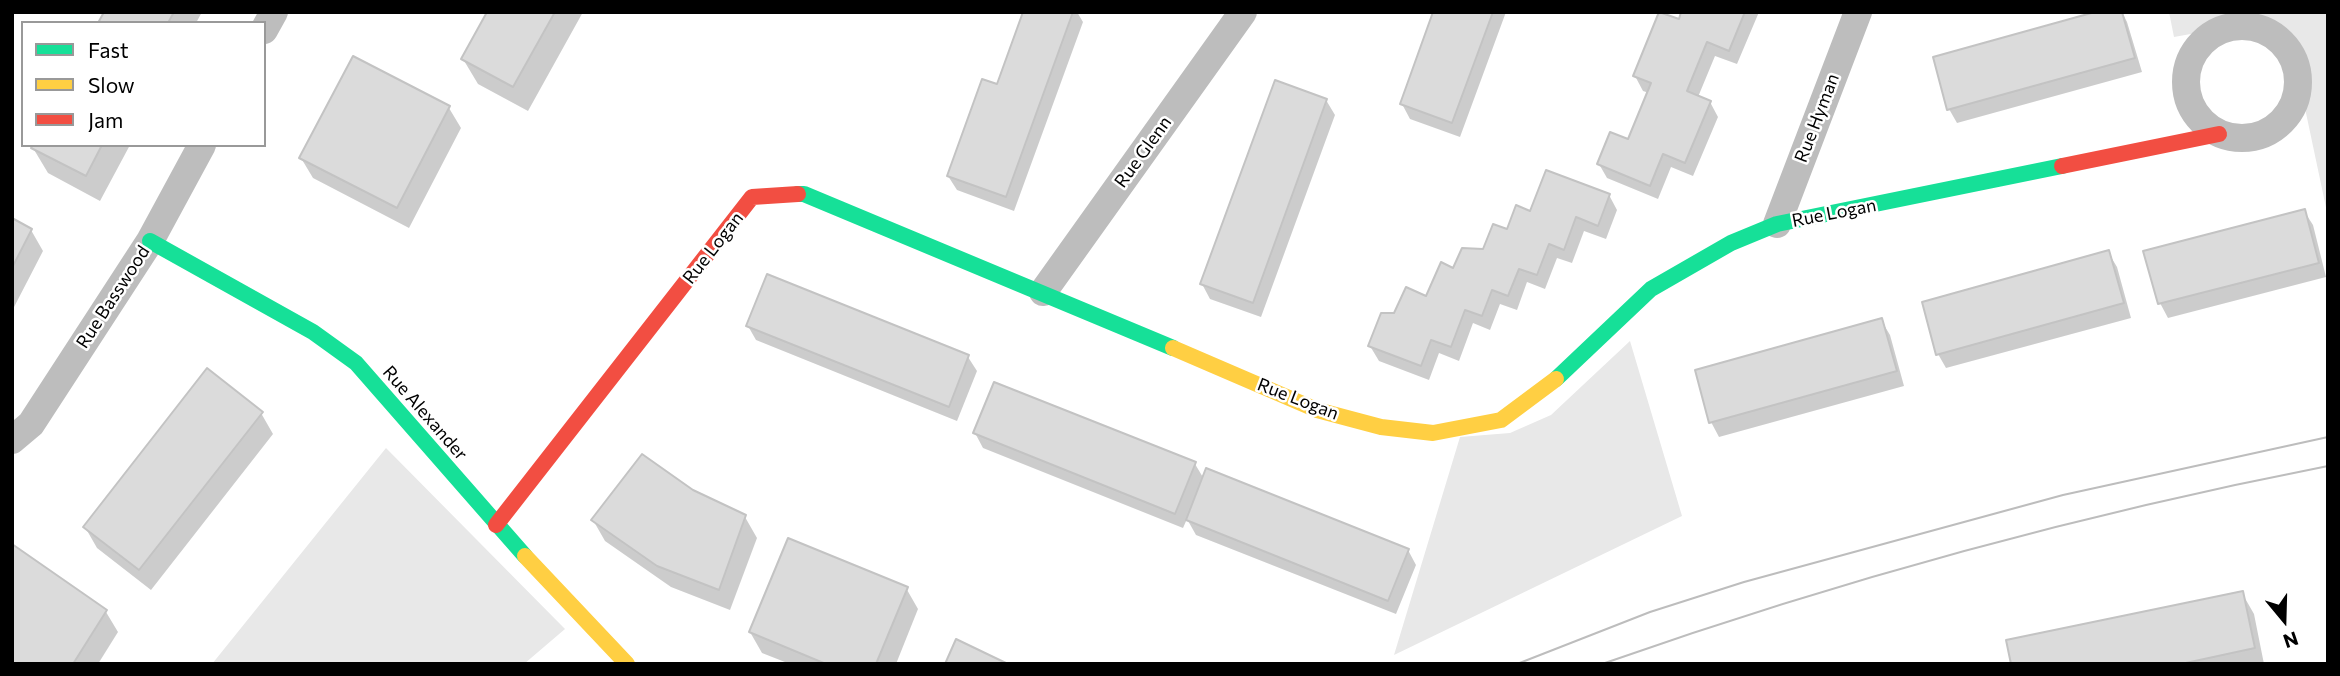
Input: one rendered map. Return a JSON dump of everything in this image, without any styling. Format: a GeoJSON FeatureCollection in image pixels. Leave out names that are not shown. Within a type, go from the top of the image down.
{"type":"FeatureCollection","features":[{"type":"Feature","properties":{"kind":"street","name":"Rue Glenn"},"geometry":{"type":"LineString","coordinates":[[1043,292],[1243,12]]}},
{"type":"Feature","properties":{"kind":"street","name":"Rue Hyman"},"geometry":{"type":"LineString","coordinates":[[1777,224],[1858,12]]}},
{"type":"Feature","properties":{"kind":"street","name":"Rue Logan"},"geometry":{"type":"LineString","coordinates":[[496,525],[752,197],[804,194],[1043,292],[1317,410],[1381,427],[1433,433],[1501,420],[1549,386],[1651,289],[1731,243],[1777,224],[2219,134],[2238,139],[2257,137],[2274,129],[2288,116],[2296,99],[2299,80],[2295,61],[2286,46],[2273,34],[2255,26],[2235,26],[2217,31],[2202,41],[2191,57],[2185,74],[2186,93],[2192,110],[2204,125],[2219,134]]}},
{"type":"Feature","properties":{"kind":"street","name":"Rue Basswood"},"geometry":{"type":"LineString","coordinates":[[12,440],[31,424],[150,241],[201,147]]}},
{"type":"Feature","properties":{"kind":"street","name":"Rue Alexander"},"geometry":{"type":"LineString","coordinates":[[150,241],[313,332],[356,363],[496,525],[627,664]]}},
{"type":"Feature","properties":{"kind":"shaded area"},"geometry":{"type":"Polygon","coordinates":[[[2169,12],[2328,12],[2328,217],[2295,61],[2273,34],[2235,26],[2174,37],[2169,12]]]}},
{"type":"Feature","properties":{"kind":"shaded area"},"geometry":{"type":"Polygon","coordinates":[[[1630,341],[1682,516],[1394,655],[1460,437],[1510,433],[1551,415],[1630,341]]]}},
{"type":"Feature","properties":{"kind":"shaded area"},"geometry":{"type":"Polygon","coordinates":[[[386,448],[565,629],[524,664],[212,664],[386,448]]]}},
{"type":"Feature","properties":{"kind":"building"},"geometry":{"type":"Polygon","coordinates":[[[104,12],[174,12],[169,21],[99,21],[104,12]]]}},
{"type":"Feature","properties":{"kind":"building"},"geometry":{"type":"Polygon","coordinates":[[[487,12],[555,12],[513,87],[461,59],[487,12]]]}},
{"type":"Feature","properties":{"kind":"building"},"geometry":{"type":"Polygon","coordinates":[[[1023,12],[1073,12],[1006,197],[947,176],[982,79],[997,84],[1023,12]]]}},
{"type":"Feature","properties":{"kind":"building"},"geometry":{"type":"Polygon","coordinates":[[[1433,12],[1493,12],[1452,123],[1400,104],[1433,12]]]}},
{"type":"Feature","properties":{"kind":"building"},"geometry":{"type":"Polygon","coordinates":[[[1659,12],[1679,19],[1681,12],[1745,12],[1729,51],[1707,42],[1687,91],[1711,101],[1685,163],[1663,154],[1650,186],[1597,164],[1610,132],[1628,139],[1651,83],[1633,76],[1659,12]]]}},
{"type":"Feature","properties":{"kind":"building"},"geometry":{"type":"Polygon","coordinates":[[[2095,12],[2122,12],[2135,58],[1947,110],[1933,57],[2095,12]]]}},
{"type":"Feature","properties":{"kind":"building"},"geometry":{"type":"Polygon","coordinates":[[[353,56],[450,106],[397,208],[299,158],[353,56]]]}},
{"type":"Feature","properties":{"kind":"building"},"geometry":{"type":"Polygon","coordinates":[[[1275,80],[1327,99],[1253,303],[1200,284],[1275,80]]]}},
{"type":"Feature","properties":{"kind":"building"},"geometry":{"type":"Polygon","coordinates":[[[32,147],[101,147],[86,176],[32,147]]]}},
{"type":"Feature","properties":{"kind":"building"},"geometry":{"type":"Polygon","coordinates":[[[1546,170],[1610,194],[1598,226],[1576,217],[1564,250],[1549,244],[1537,275],[1519,269],[1508,296],[1492,290],[1482,316],[1465,310],[1451,347],[1431,340],[1421,366],[1368,346],[1381,313],[1394,313],[1406,287],[1426,296],[1441,262],[1453,268],[1462,248],[1483,249],[1493,224],[1507,229],[1516,205],[1530,211],[1546,170]]]}},
{"type":"Feature","properties":{"kind":"building"},"geometry":{"type":"Polygon","coordinates":[[[2305,209],[2319,263],[2158,304],[2143,251],[2305,209]]]}},
{"type":"Feature","properties":{"kind":"building"},"geometry":{"type":"Polygon","coordinates":[[[12,218],[32,229],[12,268],[12,218]]]}},
{"type":"Feature","properties":{"kind":"building"},"geometry":{"type":"Polygon","coordinates":[[[2109,250],[2124,303],[1936,355],[1922,302],[2109,250]]]}},
{"type":"Feature","properties":{"kind":"building"},"geometry":{"type":"Polygon","coordinates":[[[767,274],[969,355],[949,407],[746,326],[767,274]]]}},
{"type":"Feature","properties":{"kind":"building"},"geometry":{"type":"Polygon","coordinates":[[[1882,318],[1897,371],[1709,423],[1695,370],[1882,318]]]}},
{"type":"Feature","properties":{"kind":"building"},"geometry":{"type":"Polygon","coordinates":[[[207,368],[263,412],[139,570],[83,527],[207,368]]]}},
{"type":"Feature","properties":{"kind":"building"},"geometry":{"type":"Polygon","coordinates":[[[994,382],[1196,462],[1175,514],[973,433],[994,382]]]}},
{"type":"Feature","properties":{"kind":"building"},"geometry":{"type":"Polygon","coordinates":[[[642,454],[693,490],[746,515],[719,590],[657,566],[591,520],[642,454]]]}},
{"type":"Feature","properties":{"kind":"building"},"geometry":{"type":"Polygon","coordinates":[[[1206,468],[1409,549],[1388,601],[1186,520],[1206,468]]]}},
{"type":"Feature","properties":{"kind":"building"},"geometry":{"type":"Polygon","coordinates":[[[788,538],[908,587],[876,664],[826,664],[749,632],[788,538]]]}},
{"type":"Feature","properties":{"kind":"building"},"geometry":{"type":"Polygon","coordinates":[[[12,544],[107,610],[73,664],[12,664],[12,544]]]}},
{"type":"Feature","properties":{"kind":"building"},"geometry":{"type":"Polygon","coordinates":[[[2243,591],[2255,648],[2181,664],[2011,664],[2006,640],[2243,591]]]}},
{"type":"Feature","properties":{"kind":"building"},"geometry":{"type":"Polygon","coordinates":[[[956,639],[1008,664],[945,664],[956,639]]]}},
{"type":"Feature","properties":{"kind":"tram line"},"geometry":{"type":"LineString","coordinates":[[1517,664],[1650,612],[1744,582],[2063,495],[2328,437]]}},
{"type":"Feature","properties":{"kind":"tram line"},"geometry":{"type":"LineString","coordinates":[[1602,664],[1780,605],[1961,552],[2144,506],[2328,466]]}},
{"type":"Feature","properties":{"kind":"traffic: fast"},"geometry":{"type":"LineString","coordinates":[[1556,379],[1651,289],[1731,243],[1777,224],[2062,166]]}},
{"type":"Feature","properties":{"kind":"traffic: fast"},"geometry":{"type":"LineString","coordinates":[[798,194],[804,194],[1173,348]]}},
{"type":"Feature","properties":{"kind":"traffic: fast"},"geometry":{"type":"LineString","coordinates":[[150,241],[313,332],[356,363],[525,556]]}},
{"type":"Feature","properties":{"kind":"traffic: slow"},"geometry":{"type":"LineString","coordinates":[[1173,348],[1317,410],[1381,427],[1433,433],[1501,420],[1556,379]]}},
{"type":"Feature","properties":{"kind":"traffic: slow"},"geometry":{"type":"LineString","coordinates":[[525,556],[627,664]]}},
{"type":"Feature","properties":{"kind":"traffic: jam"},"geometry":{"type":"LineString","coordinates":[[2062,166],[2219,134]]}},
{"type":"Feature","properties":{"kind":"traffic: jam"},"geometry":{"type":"LineString","coordinates":[[496,525],[752,197],[798,194]]}}]}
